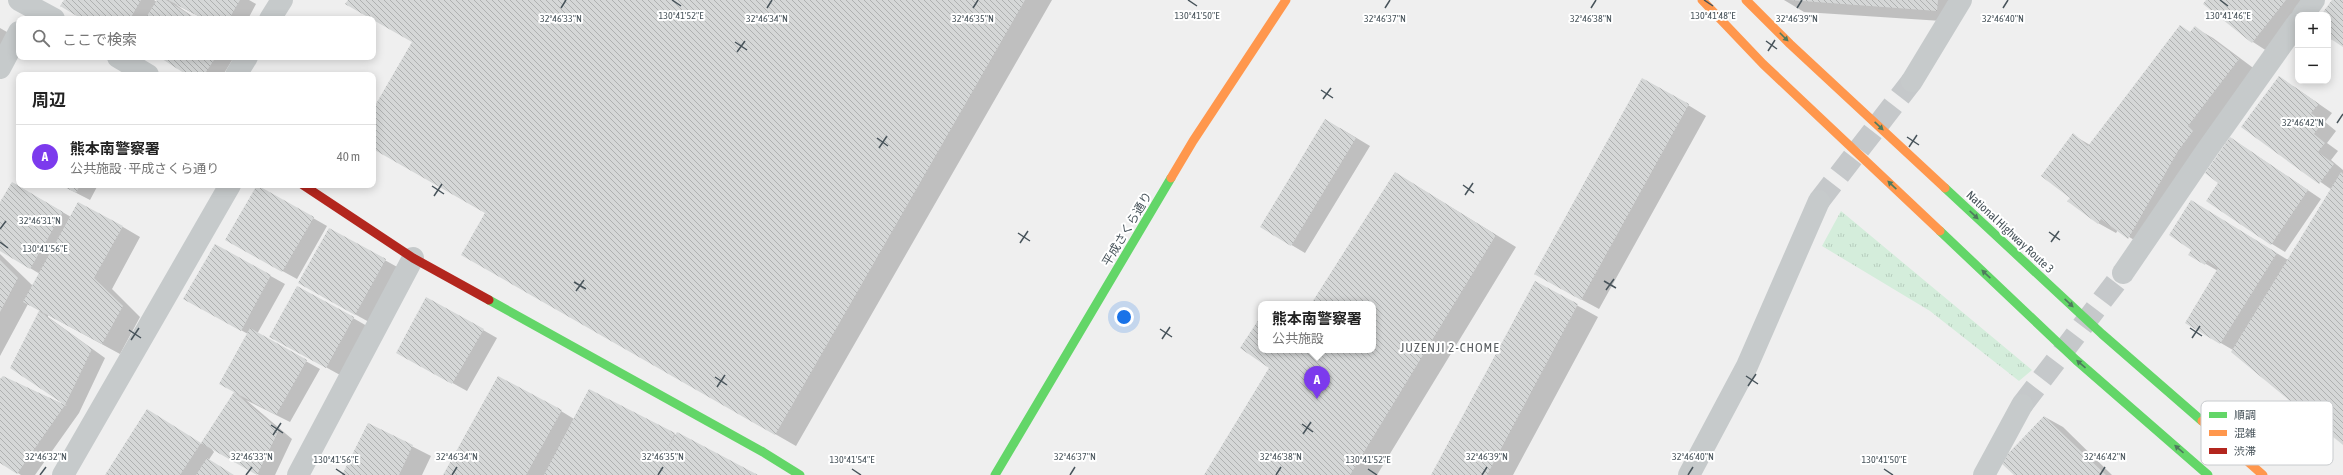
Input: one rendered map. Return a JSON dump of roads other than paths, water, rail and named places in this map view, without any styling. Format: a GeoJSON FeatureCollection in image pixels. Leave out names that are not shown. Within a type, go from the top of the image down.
{"type":"FeatureCollection","features":[{"type":"Feature","properties":{"kind":"main road","name":"平成さくら通り"},"geometry":{"type":"LineString","coordinates":[[995,475],[1193,141],[1286,0]]}},
{"type":"Feature","properties":{"kind":"main road"},"geometry":{"type":"LineString","coordinates":[[1702,0],[1763,64],[2076,360],[2208,475]]}},
{"type":"Feature","properties":{"kind":"main road","name":"National Highway Route 3"},"geometry":{"type":"LineString","coordinates":[[1746,0],[1790,44],[2102,334],[2201,421]]}},
{"type":"Feature","properties":{"kind":"main road"},"geometry":{"type":"LineString","coordinates":[[308,188],[413,258],[763,452],[800,475]]}},
{"type":"Feature","properties":{"kind":"main road","name":"National Highway Route 3"},"geometry":{"type":"LineString","coordinates":[[2251,465],[2263,475]]}},
{"type":"Feature","properties":{"kind":"street"},"geometry":{"type":"LineString","coordinates":[[272,16],[282,0]]}},
{"type":"Feature","properties":{"kind":"street"},"geometry":{"type":"LineString","coordinates":[[1912,81],[1961,0]]}},
{"type":"Feature","properties":{"kind":"street"},"geometry":{"type":"LineString","coordinates":[[2305,12],[2314,0]]}},
{"type":"Feature","properties":{"kind":"street"},"geometry":{"type":"LineString","coordinates":[[29,6],[48,16]]}},
{"type":"Feature","properties":{"kind":"street"},"geometry":{"type":"LineString","coordinates":[[2123,273],[2295,26]]}},
{"type":"Feature","properties":{"kind":"street"},"geometry":{"type":"LineString","coordinates":[[0,68],[16,38]]}},
{"type":"Feature","properties":{"kind":"street"},"geometry":{"type":"LineString","coordinates":[[123,60],[143,72]]}},
{"type":"Feature","properties":{"kind":"street"},"geometry":{"type":"LineString","coordinates":[[238,72],[245,60]]}},
{"type":"Feature","properties":{"kind":"street"},"geometry":{"type":"LineString","coordinates":[[63,475],[228,188]]}},
{"type":"Feature","properties":{"kind":"street"},"geometry":{"type":"LineString","coordinates":[[1689,475],[1747,366],[1819,201]]}},
{"type":"Feature","properties":{"kind":"street"},"geometry":{"type":"LineString","coordinates":[[298,475],[413,258]]}},
{"type":"Feature","properties":{"kind":"street"},"geometry":{"type":"LineString","coordinates":[[1984,475],[2022,405]]}},
{"type":"Feature","properties":{"kind":"tunnel"},"geometry":{"type":"LineString","coordinates":[[1819,201],[1912,81]]}},
{"type":"Feature","properties":{"kind":"tunnel"},"geometry":{"type":"LineString","coordinates":[[2022,405],[2123,273]]}},
{"type":"Feature","properties":{"kind":"place","name":"熊本南警察署"},"geometry":{"type":"Point","coordinates":[1317,399]}},
{"type":"Feature","properties":{"kind":"district","name":"JUZENJI 2-CHOME"},"geometry":{"type":"Point","coordinates":[1450,347]}}]}
